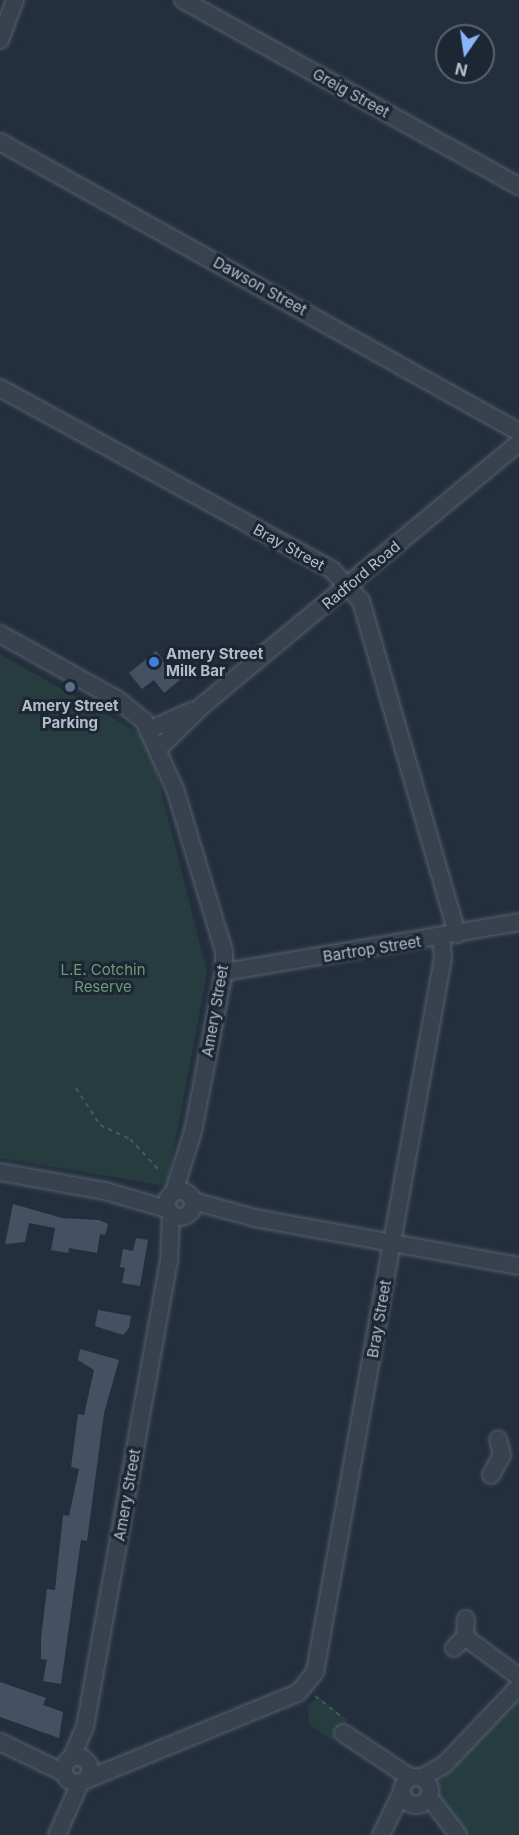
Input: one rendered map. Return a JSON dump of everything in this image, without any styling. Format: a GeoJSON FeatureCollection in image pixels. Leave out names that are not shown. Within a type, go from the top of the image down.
{"type":"FeatureCollection","features":[{"type":"Feature","properties":{"kind":"street"},"geometry":{"type":"LineString","coordinates":[[0,40],[15,0]]}},
{"type":"Feature","properties":{"kind":"street","name":"Greig Street"},"geometry":{"type":"LineString","coordinates":[[183,0],[519,186]]}},
{"type":"Feature","properties":{"kind":"street","name":"Dawson Street"},"geometry":{"type":"LineString","coordinates":[[0,142],[519,432]]}},
{"type":"Feature","properties":{"kind":"street","name":"Bray Street"},"geometry":{"type":"LineString","coordinates":[[0,388],[332,570],[361,601],[449,936],[443,958],[315,1672],[302,1691]]}},
{"type":"Feature","properties":{"kind":"street","name":"Radford Road"},"geometry":{"type":"LineString","coordinates":[[163,745],[203,705],[519,443]]}},
{"type":"Feature","properties":{"kind":"street","name":"Amery Street"},"geometry":{"type":"LineString","coordinates":[[0,634],[117,699],[156,727],[224,951],[224,972],[169,1262],[86,1727],[66,1809],[57,1835]]}},
{"type":"Feature","properties":{"kind":"street","name":"Radford Road"},"geometry":{"type":"LineString","coordinates":[[156,727],[203,705]]}},
{"type":"Feature","properties":{"kind":"street","name":"Bartrop Street"},"geometry":{"type":"LineString","coordinates":[[224,972],[449,936],[519,922]]}},
{"type":"Feature","properties":{"kind":"street"},"geometry":{"type":"LineString","coordinates":[[0,1172],[519,1266]]}},
{"type":"Feature","properties":{"kind":"street"},"geometry":{"type":"LineString","coordinates":[[491,1475],[500,1447],[519,1458]]}},
{"type":"Feature","properties":{"kind":"street"},"geometry":{"type":"LineString","coordinates":[[466,1619],[459,1643],[519,1677]]}},
{"type":"Feature","properties":{"kind":"street"},"geometry":{"type":"LineString","coordinates":[[385,1828],[416,1791],[519,1686]]}},
{"type":"Feature","properties":{"kind":"street"},"geometry":{"type":"LineString","coordinates":[[0,1742],[76,1770],[127,1762],[302,1691]]}},
{"type":"Feature","properties":{"kind":"street"},"geometry":{"type":"LineString","coordinates":[[343,1733],[416,1791],[458,1835]]}},
{"type":"Feature","properties":{"kind":"path"},"geometry":{"type":"LineString","coordinates":[[76,1088],[100,1125],[130,1139],[158,1169]]}},
{"type":"Feature","properties":{"kind":"path"},"geometry":{"type":"LineString","coordinates":[[302,1691],[343,1733]]}},
{"type":"Feature","properties":{"kind":"green space","name":"L.E. Cotchin Reserve"},"geometry":{"type":"Polygon","coordinates":[[[0,654],[148,738],[207,973],[167,1186],[0,1158],[0,654]]]}},
{"type":"Feature","properties":{"kind":"green space"},"geometry":{"type":"Polygon","coordinates":[[[318,1696],[348,1720],[332,1741],[310,1725],[307,1707],[318,1696]]]}},
{"type":"Feature","properties":{"kind":"green space"},"geometry":{"type":"Polygon","coordinates":[[[519,1696],[519,1835],[468,1835],[438,1803],[436,1785],[519,1696]]]}},
{"type":"Feature","properties":{"kind":"building","name":"Amery Street Milk Bar"},"geometry":{"type":"Polygon","coordinates":[[[156,651],[180,680],[164,693],[154,680],[142,689],[129,673],[156,651]]]}},
{"type":"Feature","properties":{"kind":"building"},"geometry":{"type":"Polygon","coordinates":[[[13,1204],[62,1218],[99,1220],[108,1224],[105,1235],[100,1234],[97,1253],[69,1248],[68,1253],[51,1250],[55,1228],[29,1223],[25,1242],[5,1244],[13,1204]]]}},
{"type":"Feature","properties":{"kind":"building"},"geometry":{"type":"Polygon","coordinates":[[[136,1238],[148,1240],[140,1286],[122,1283],[125,1268],[120,1267],[123,1249],[133,1251],[136,1238]]]}},
{"type":"Feature","properties":{"kind":"building"},"geometry":{"type":"Polygon","coordinates":[[[98,1310],[131,1316],[129,1328],[123,1335],[95,1326],[98,1310]]]}},
{"type":"Feature","properties":{"kind":"building"},"geometry":{"type":"Polygon","coordinates":[[[80,1349],[119,1360],[104,1413],[87,1541],[81,1540],[61,1684],[43,1681],[47,1660],[41,1659],[41,1638],[47,1589],[55,1590],[63,1515],[69,1516],[79,1469],[71,1467],[78,1414],[84,1415],[94,1370],[78,1360],[80,1349]]]}},
{"type":"Feature","properties":{"kind":"building"},"geometry":{"type":"Polygon","coordinates":[[[0,1682],[46,1698],[43,1705],[63,1712],[59,1738],[0,1717],[0,1682]]]}},
{"type":"Feature","properties":{"kind":"place","name":"Amery Street Milk Bar"},"geometry":{"type":"Point","coordinates":[154,662]}},
{"type":"Feature","properties":{"kind":"place","name":"Amery Street Parking"},"geometry":{"type":"Point","coordinates":[70,687]}}]}
